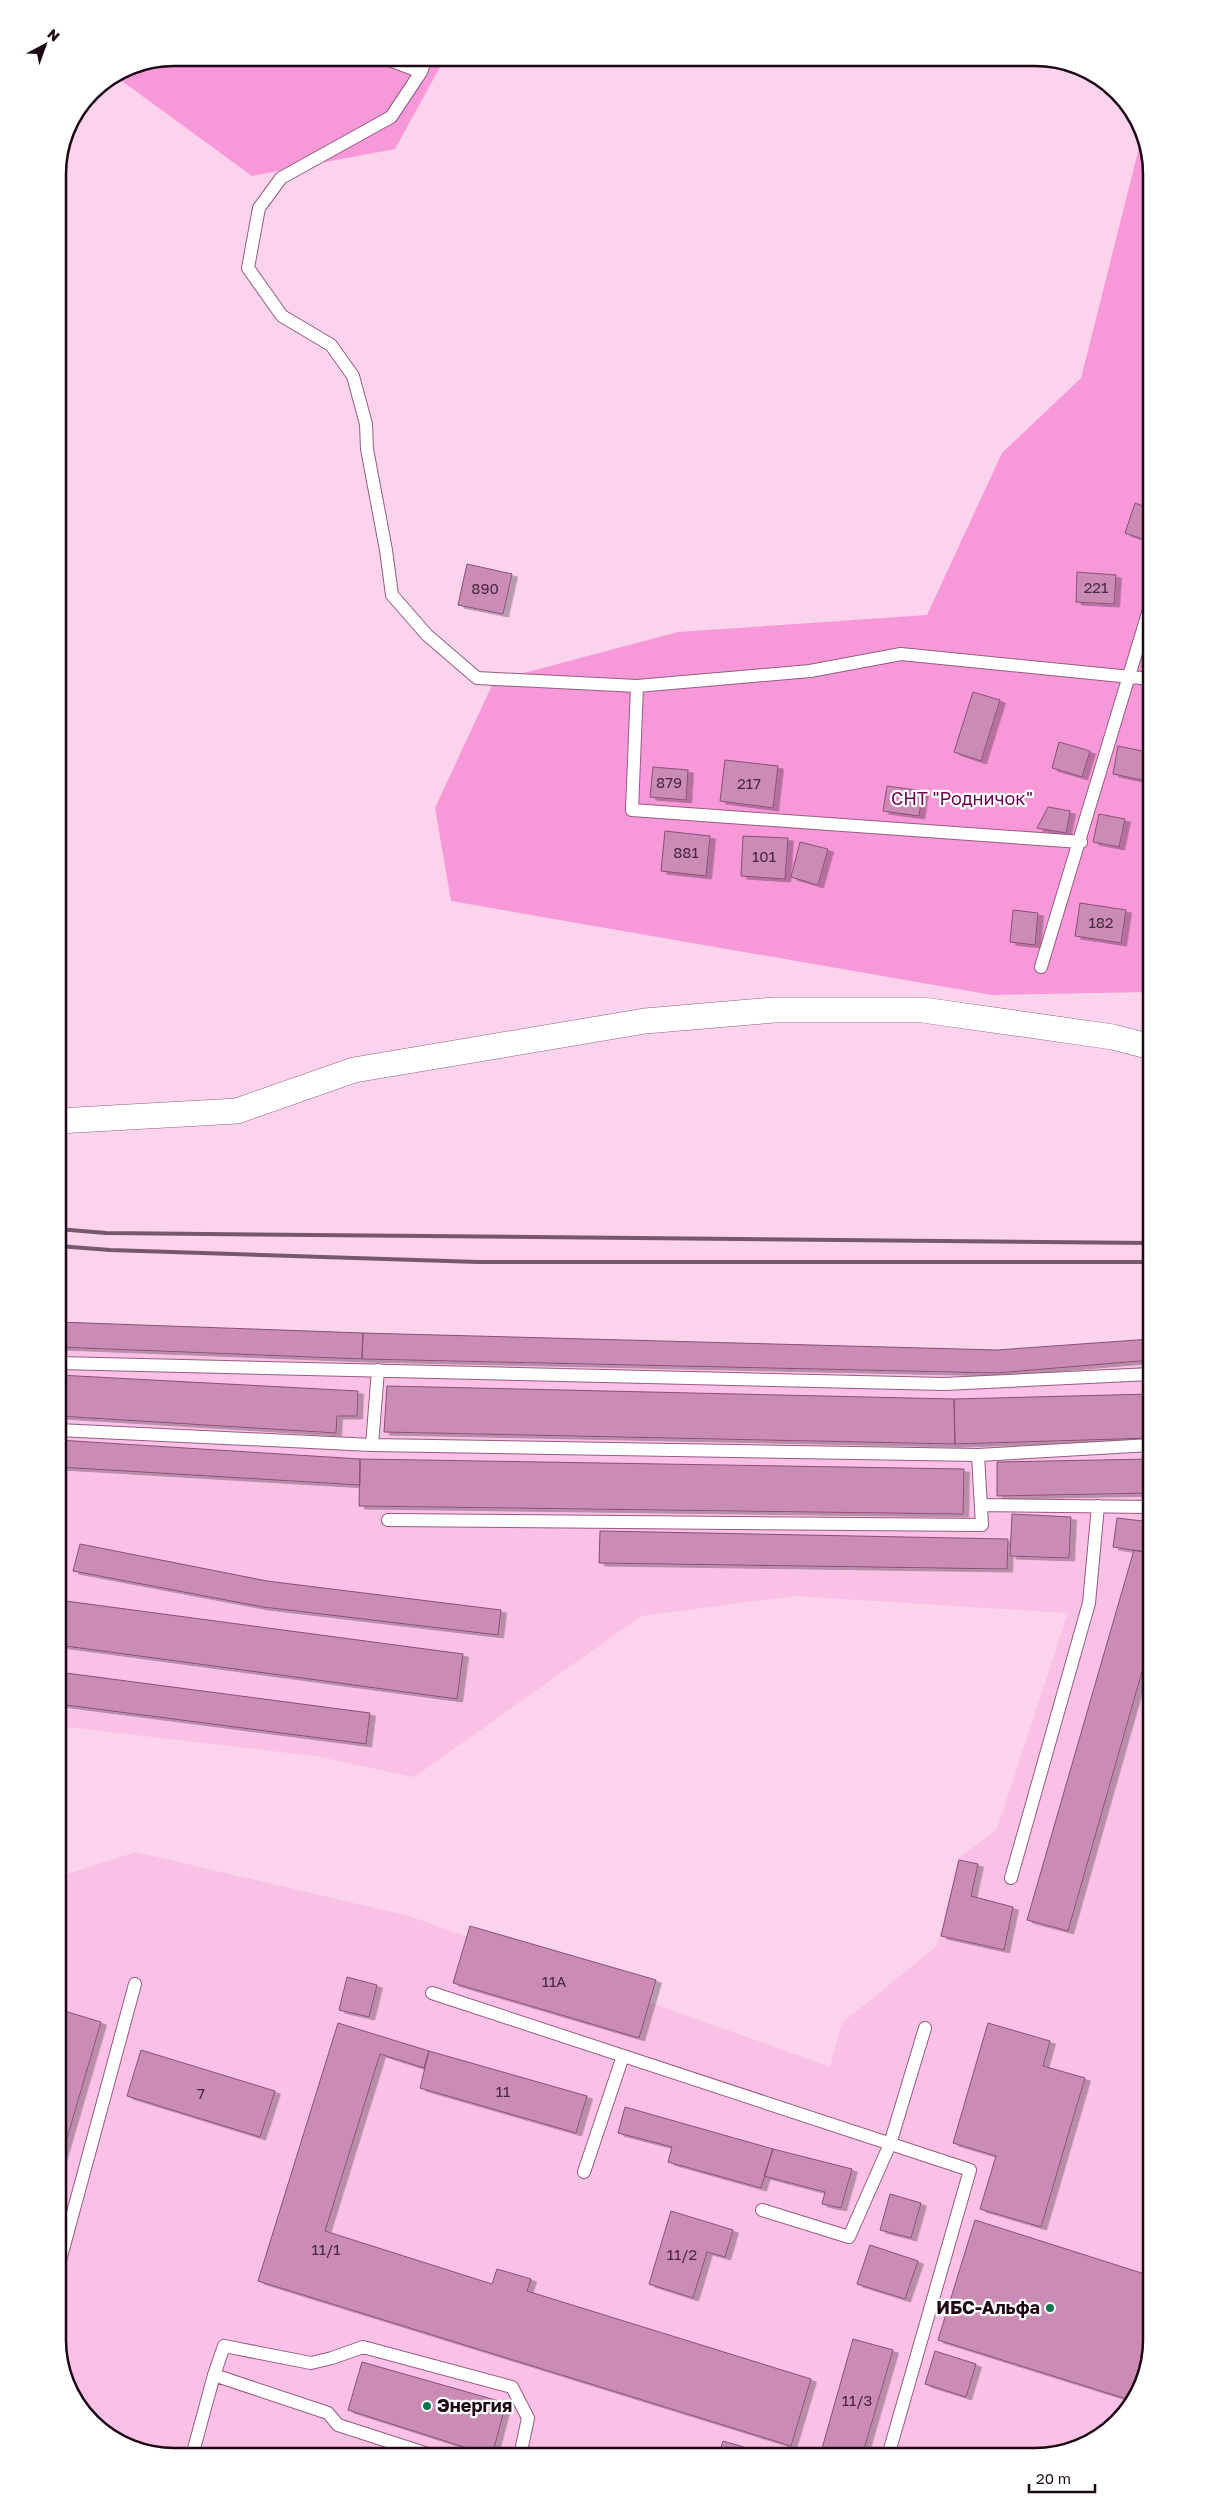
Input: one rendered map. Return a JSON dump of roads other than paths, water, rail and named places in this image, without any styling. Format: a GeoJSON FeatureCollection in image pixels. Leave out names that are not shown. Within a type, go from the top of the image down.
{"type":"FeatureCollection","features":[{"type":"Feature","properties":{"kind":"street"},"geometry":{"type":"LineString","coordinates":[[66,1121],[238,1111],[354,1070],[645,1021],[774,1010],[923,1010],[1113,1037],[1143,1045]]}},
{"type":"Feature","properties":{"kind":"lane"},"geometry":{"type":"LineString","coordinates":[[405,66],[421,72]]}},
{"type":"Feature","properties":{"kind":"lane"},"geometry":{"type":"LineString","coordinates":[[423,66],[391,116],[281,178],[259,208],[248,268],[282,316],[331,345],[353,376],[366,424],[367,449],[386,550],[392,595],[427,636],[477,678],[637,686],[810,671],[901,654],[1143,678]]}},
{"type":"Feature","properties":{"kind":"lane"},"geometry":{"type":"LineString","coordinates":[[1041,967],[1081,842],[1143,632]]}},
{"type":"Feature","properties":{"kind":"lane"},"geometry":{"type":"LineString","coordinates":[[637,686],[632,810],[1081,842]]}},
{"type":"Feature","properties":{"kind":"lane"},"geometry":{"type":"LineString","coordinates":[[66,1363],[944,1384],[1143,1374]]}},
{"type":"Feature","properties":{"kind":"lane"},"geometry":{"type":"LineString","coordinates":[[372,1445],[378,1370]]}},
{"type":"Feature","properties":{"kind":"lane"},"geometry":{"type":"LineString","coordinates":[[66,1430],[372,1445],[978,1455],[1143,1446]]}},
{"type":"Feature","properties":{"kind":"lane"},"geometry":{"type":"LineString","coordinates":[[388,1520],[982,1525],[978,1455]]}},
{"type":"Feature","properties":{"kind":"lane"},"geometry":{"type":"LineString","coordinates":[[981,1505],[1143,1507]]}},
{"type":"Feature","properties":{"kind":"lane"},"geometry":{"type":"LineString","coordinates":[[1011,1878],[1090,1603],[1098,1506]]}},
{"type":"Feature","properties":{"kind":"lane"},"geometry":{"type":"LineString","coordinates":[[66,2238],[135,1984]]}},
{"type":"Feature","properties":{"kind":"lane"},"geometry":{"type":"LineString","coordinates":[[432,1993],[970,2170],[890,2448]]}},
{"type":"Feature","properties":{"kind":"lane"},"geometry":{"type":"LineString","coordinates":[[762,2210],[850,2237],[890,2144],[925,2028]]}},
{"type":"Feature","properties":{"kind":"lane"},"geometry":{"type":"LineString","coordinates":[[584,2172],[623,2056]]}},
{"type":"Feature","properties":{"kind":"lane"},"geometry":{"type":"LineString","coordinates":[[194,2448],[224,2346],[311,2363],[332,2358],[362,2347],[512,2387],[528,2418],[522,2448]]}},
{"type":"Feature","properties":{"kind":"lane"},"geometry":{"type":"LineString","coordinates":[[214,2375],[328,2413],[338,2425],[409,2448]]}},
{"type":"Feature","properties":{"kind":"railway"},"geometry":{"type":"LineString","coordinates":[[66,1230],[106,1233],[1143,1243]]}},
{"type":"Feature","properties":{"kind":"railway"},"geometry":{"type":"LineString","coordinates":[[66,1247],[110,1250],[478,1262],[1143,1262]]}},
{"type":"Feature","properties":{"kind":"place","name":"ИБС-Альфа"},"geometry":{"type":"Point","coordinates":[1050,2308]}},
{"type":"Feature","properties":{"kind":"place","name":"Энергия"},"geometry":{"type":"Point","coordinates":[427,2406]}},
{"type":"Feature","properties":{"kind":"park label","name":"СНТ \"Родничок\""},"geometry":{"type":"Point","coordinates":[962,799]}}]}
